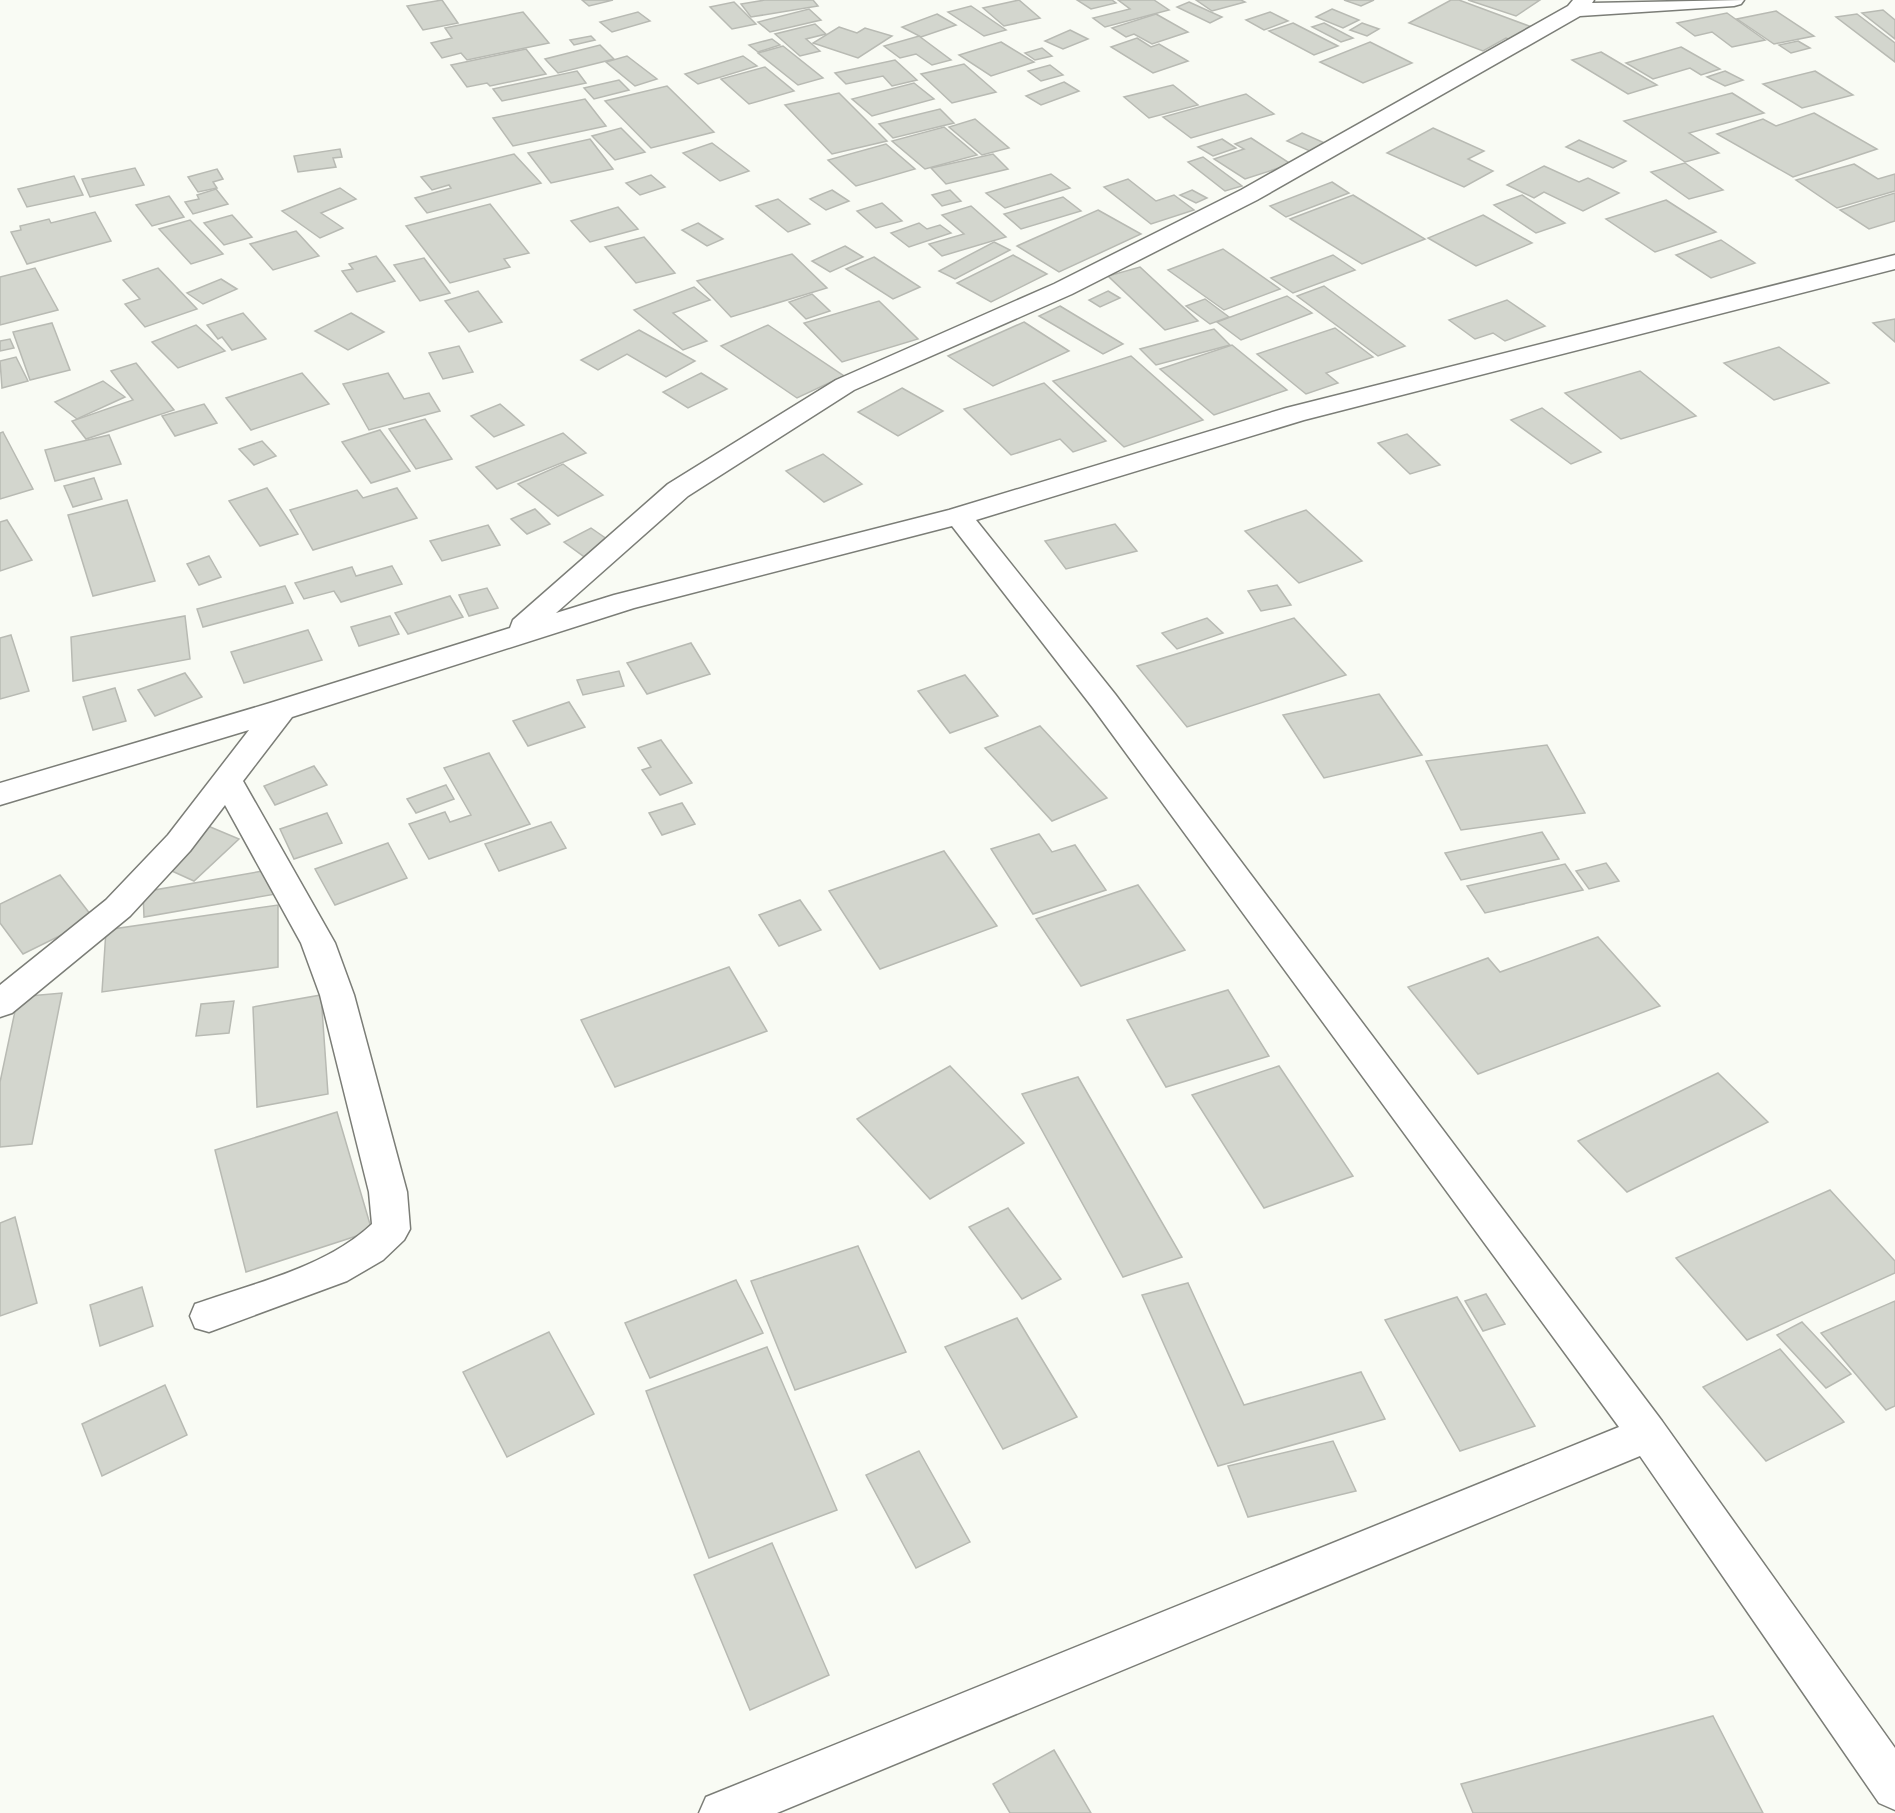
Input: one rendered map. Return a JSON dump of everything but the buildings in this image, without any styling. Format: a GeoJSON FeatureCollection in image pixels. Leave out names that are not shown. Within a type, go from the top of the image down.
{"type":"FeatureCollection","features":[{"type":"Feature","properties":{"kind":"street"},"geometry":{"type":"LineString","coordinates":[[512,635],[609,553],[678,489],[845,385],[1063,289],[1249,195],[1580,5],[1734,0]]}},
{"type":"Feature","properties":{"kind":"street"},"geometry":{"type":"LineString","coordinates":[[0,794],[281,710],[624,601],[959,516],[1295,414],[1895,262]]}},
{"type":"Feature","properties":{"kind":"street"},"geometry":{"type":"LineString","coordinates":[[959,516],[1104,702],[1648,1434],[1895,1787]]}},
{"type":"Feature","properties":{"kind":"street"},"geometry":{"type":"LineString","coordinates":[[0,1004],[118,908],[179,843],[281,710]]}},
{"type":"Feature","properties":{"kind":"street"},"geometry":{"type":"LineString","coordinates":[[209,1316],[334,1270],[370,1249],[391,1229],[388,1192],[337,995],[318,943],[227,780]]}},
{"type":"Feature","properties":{"kind":"street"},"geometry":{"type":"LineString","coordinates":[[722,1813],[1648,1434]]}}]}
